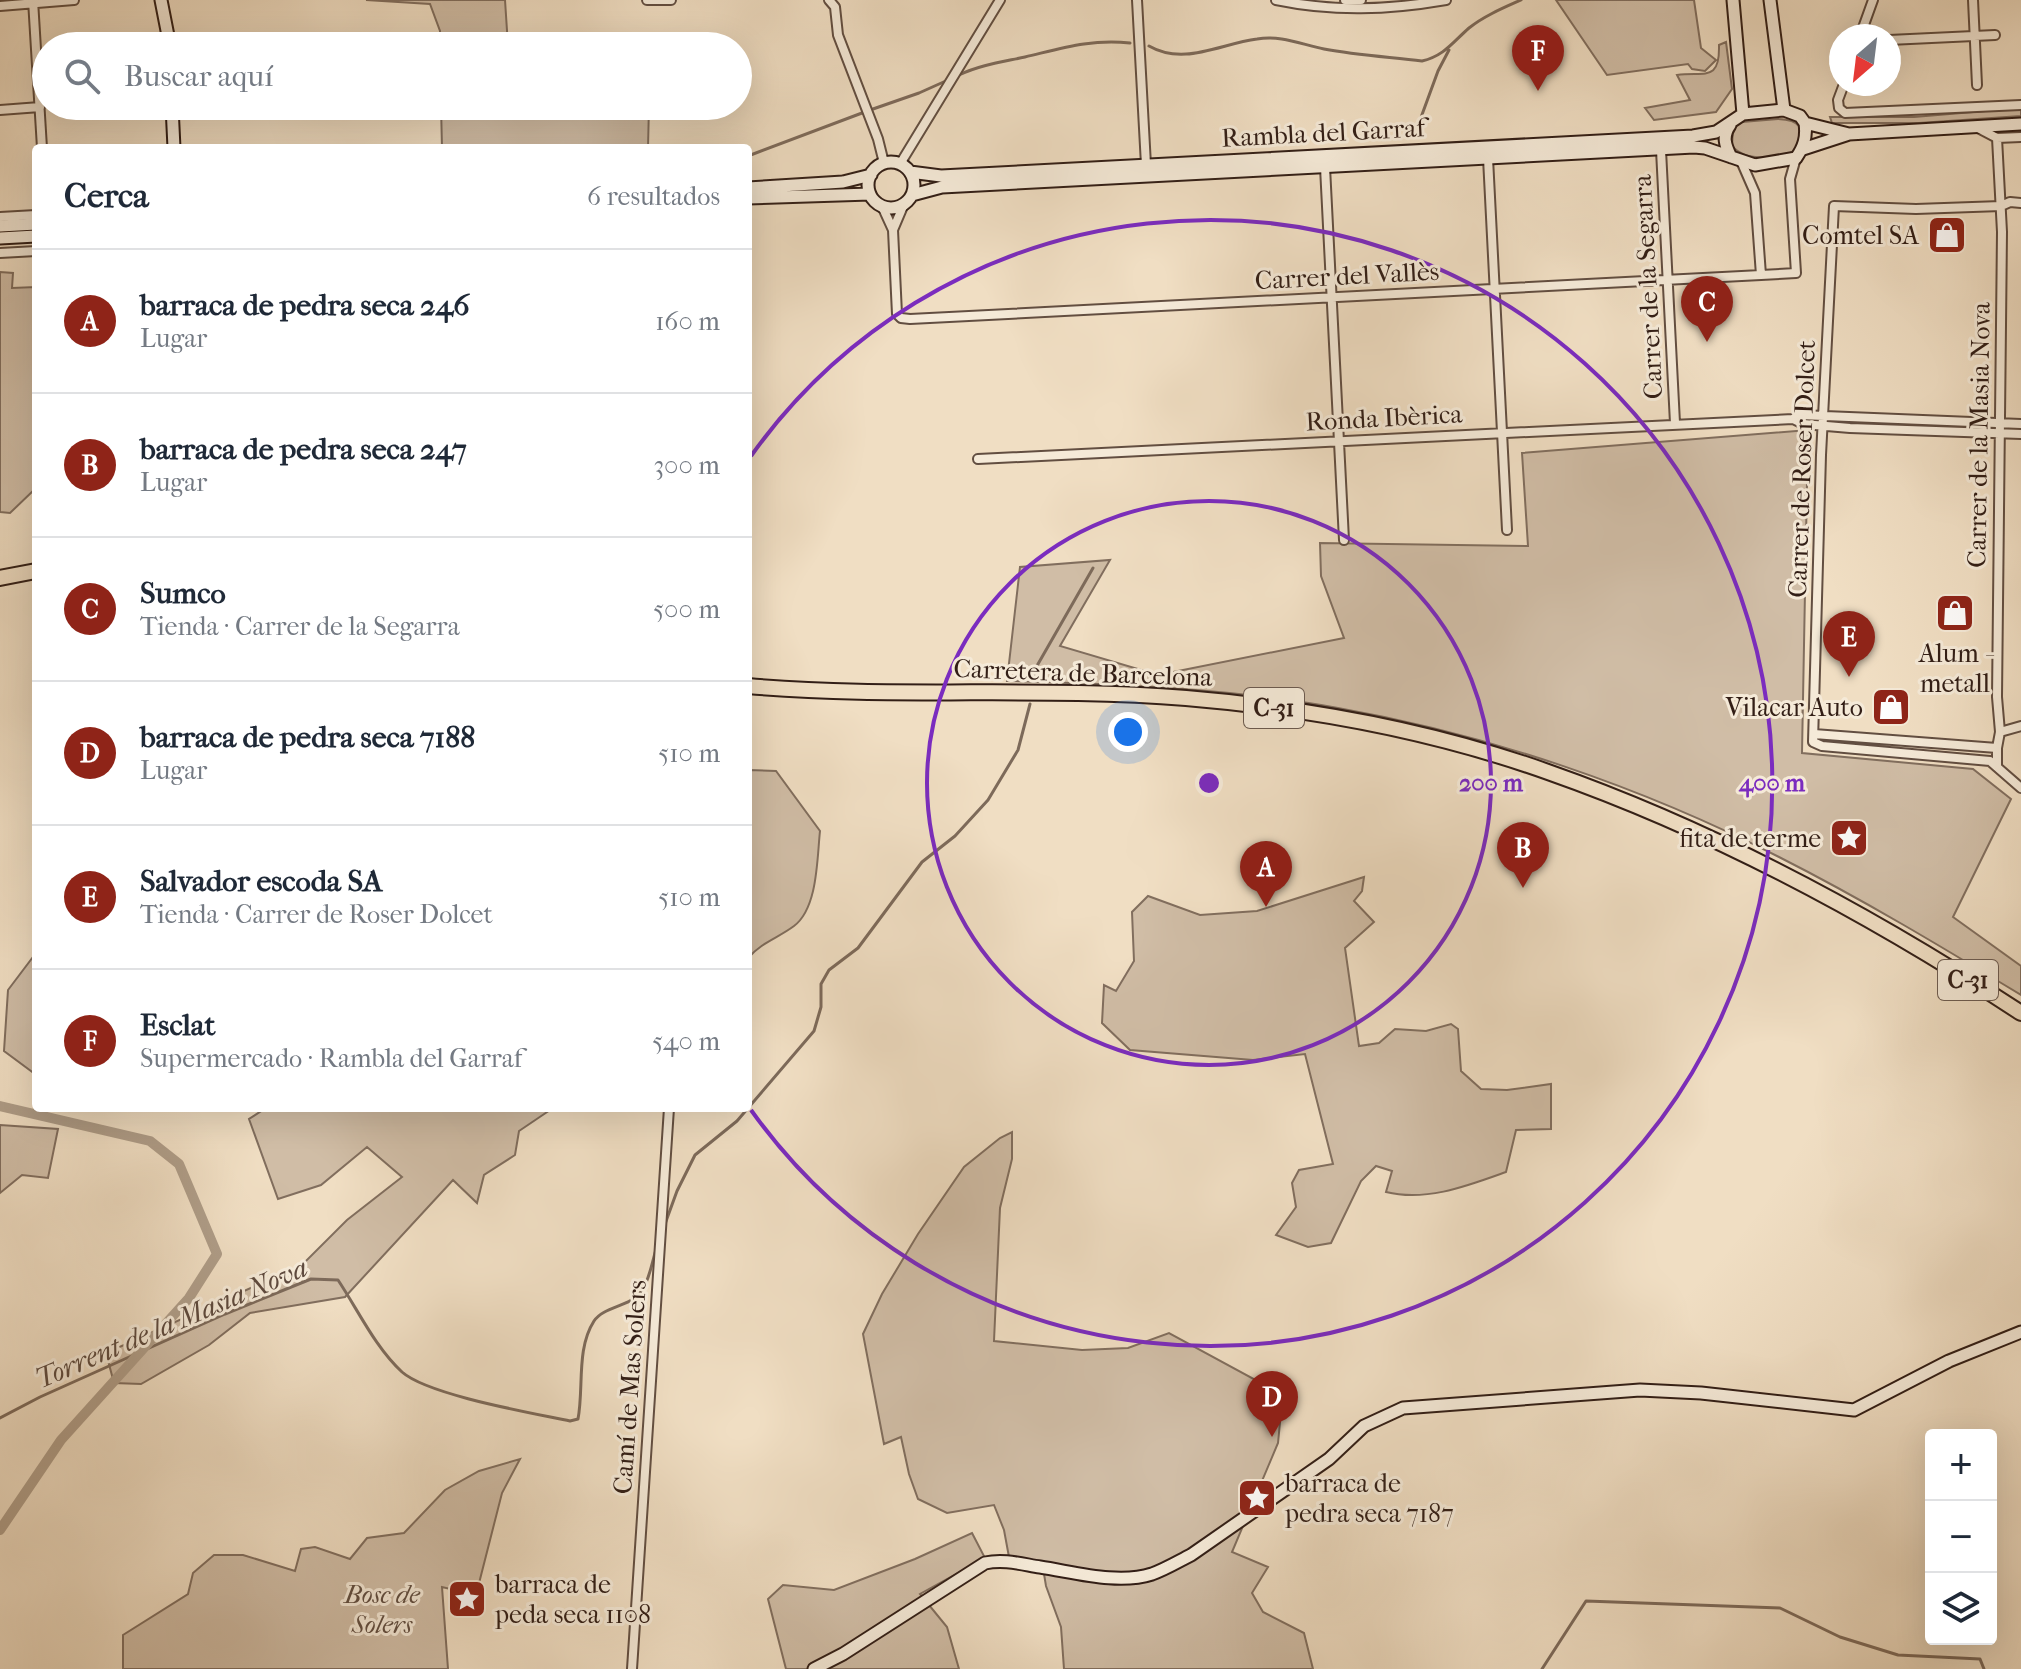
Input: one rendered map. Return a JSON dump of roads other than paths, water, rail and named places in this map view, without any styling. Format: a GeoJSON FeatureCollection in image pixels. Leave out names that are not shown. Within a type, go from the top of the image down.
{"type":"FeatureCollection","features":[{"type":"Feature","properties":{"kind":"highway"},"geometry":{"type":"LineString","coordinates":[[0,578],[32,572]]}},
{"type":"Feature","properties":{"kind":"highway","name":"Carretera de Barcelona"},"geometry":{"type":"LineString","coordinates":[[752,686],[867,692],[1032,692],[1186,698],[1366,724],[1485,753],[1545,771],[1684,826],[1802,884],[1916,947],[2021,1013]]}},
{"type":"Feature","properties":{"kind":"highway"},"geometry":{"type":"LineString","coordinates":[[1916,947],[1917,955],[2021,1023]]}},
{"type":"Feature","properties":{"kind":"street"},"geometry":{"type":"LineString","coordinates":[[0,6],[74,0]]}},
{"type":"Feature","properties":{"kind":"street"},"geometry":{"type":"LineString","coordinates":[[161,0],[167,32]]}},
{"type":"Feature","properties":{"kind":"street"},"geometry":{"type":"LineString","coordinates":[[647,0],[671,0]]}},
{"type":"Feature","properties":{"kind":"street"},"geometry":{"type":"LineString","coordinates":[[829,0],[835,7],[838,35],[878,139],[884,163]]}},
{"type":"Feature","properties":{"kind":"street"},"geometry":{"type":"LineString","coordinates":[[900,164],[1000,0]]}},
{"type":"Feature","properties":{"kind":"street"},"geometry":{"type":"LineString","coordinates":[[1137,0],[1146,165]]}},
{"type":"Feature","properties":{"kind":"street"},"geometry":{"type":"LineString","coordinates":[[1276,0],[1339,9],[1376,10],[1446,0]]}},
{"type":"Feature","properties":{"kind":"street"},"geometry":{"type":"LineString","coordinates":[[1345,0],[1361,0]]}},
{"type":"Feature","properties":{"kind":"street"},"geometry":{"type":"LineString","coordinates":[[1733,0],[1738,116],[1724,133],[1725,144],[1755,193],[1761,275]]}},
{"type":"Feature","properties":{"kind":"street"},"geometry":{"type":"LineString","coordinates":[[1770,0],[1784,110]]}},
{"type":"Feature","properties":{"kind":"street"},"geometry":{"type":"LineString","coordinates":[[1864,24],[1873,0]]}},
{"type":"Feature","properties":{"kind":"street"},"geometry":{"type":"LineString","coordinates":[[1973,0],[1977,85]]}},
{"type":"Feature","properties":{"kind":"street"},"geometry":{"type":"LineString","coordinates":[[33,2],[35,32]]}},
{"type":"Feature","properties":{"kind":"street"},"geometry":{"type":"LineString","coordinates":[[1901,39],[1995,35]]}},
{"type":"Feature","properties":{"kind":"street"},"geometry":{"type":"LineString","coordinates":[[1840,96],[1839,108],[1845,113],[2021,105]]}},
{"type":"Feature","properties":{"kind":"street"},"geometry":{"type":"LineString","coordinates":[[0,110],[32,108]]}},
{"type":"Feature","properties":{"kind":"street"},"geometry":{"type":"LineString","coordinates":[[1738,116],[1784,110],[1800,116],[1805,123],[1806,135],[1799,153]]}},
{"type":"Feature","properties":{"kind":"street","name":"Rambla del Garraf"},"geometry":{"type":"LineString","coordinates":[[910,172],[941,176],[1693,136],[1716,132],[1738,116]]}},
{"type":"Feature","properties":{"kind":"street"},"geometry":{"type":"LineString","coordinates":[[41,120],[42,144]]}},
{"type":"Feature","properties":{"kind":"street"},"geometry":{"type":"LineString","coordinates":[[173,120],[174,144]]}},
{"type":"Feature","properties":{"kind":"street"},"geometry":{"type":"LineString","coordinates":[[1805,123],[1849,134],[2021,124]]}},
{"type":"Feature","properties":{"kind":"street"},"geometry":{"type":"LineString","coordinates":[[1975,127],[1997,138],[2021,137]]}},
{"type":"Feature","properties":{"kind":"street"},"geometry":{"type":"LineString","coordinates":[[1736,159],[1755,165],[1849,134]]}},
{"type":"Feature","properties":{"kind":"street","name":"Carrer de la Masia Nova"},"geometry":{"type":"LineString","coordinates":[[1997,138],[2001,206],[1997,697],[2000,732],[1997,766]]}},
{"type":"Feature","properties":{"kind":"street","name":"Rambla del Garraf"},"geometry":{"type":"LineString","coordinates":[[882,206],[893,208],[942,187],[1705,148],[1736,159]]}},
{"type":"Feature","properties":{"kind":"street","name":"Carrer de la Segarra"},"geometry":{"type":"LineString","coordinates":[[1661,150],[1675,423]]}},
{"type":"Feature","properties":{"kind":"street","name":"Carrer del Vallès"},"geometry":{"type":"LineString","coordinates":[[893,230],[897,314],[901,318],[1796,273],[1790,179],[1799,153]]}},
{"type":"Feature","properties":{"kind":"street"},"geometry":{"type":"LineString","coordinates":[[1488,158],[1507,530]]}},
{"type":"Feature","properties":{"kind":"street"},"geometry":{"type":"LineString","coordinates":[[752,188],[843,182],[871,175],[884,163],[900,164],[910,172],[914,183],[893,230]]}},
{"type":"Feature","properties":{"kind":"street"},"geometry":{"type":"LineString","coordinates":[[1325,167],[1344,540]]}},
{"type":"Feature","properties":{"kind":"street"},"geometry":{"type":"LineString","coordinates":[[871,175],[868,184],[870,194],[882,206],[893,230]]}},
{"type":"Feature","properties":{"kind":"street"},"geometry":{"type":"LineString","coordinates":[[752,198],[870,194]]}},
{"type":"Feature","properties":{"kind":"street"},"geometry":{"type":"LineString","coordinates":[[2001,206],[2010,202],[2021,203]]}},
{"type":"Feature","properties":{"kind":"street","name":"Carrer de Roser Dolcet"},"geometry":{"type":"LineString","coordinates":[[1814,734],[1834,206],[1916,209],[2001,206]]}},
{"type":"Feature","properties":{"kind":"street"},"geometry":{"type":"LineString","coordinates":[[0,217],[32,215]]}},
{"type":"Feature","properties":{"kind":"street"},"geometry":{"type":"LineString","coordinates":[[0,226],[32,224]]}},
{"type":"Feature","properties":{"kind":"street"},"geometry":{"type":"LineString","coordinates":[[0,238],[32,236]]}},
{"type":"Feature","properties":{"kind":"street"},"geometry":{"type":"LineString","coordinates":[[0,253],[32,251]]}},
{"type":"Feature","properties":{"kind":"street","name":"Ronda Ibèrica"},"geometry":{"type":"LineString","coordinates":[[978,459],[1793,419],[1803,424],[1824,421],[2021,424]]}},
{"type":"Feature","properties":{"kind":"street","name":"Ronda Ibèrica"},"geometry":{"type":"LineString","coordinates":[[1824,421],[2021,434]]}},
{"type":"Feature","properties":{"kind":"street"},"geometry":{"type":"LineString","coordinates":[[2000,732],[2021,726]]}},
{"type":"Feature","properties":{"kind":"street"},"geometry":{"type":"LineString","coordinates":[[1997,748],[1814,734],[1816,745],[1990,761],[2021,788]]}},
{"type":"Feature","properties":{"kind":"street","name":"Camí de Mas Solers"},"geometry":{"type":"LineString","coordinates":[[632,1669],[669,1112]]}},
{"type":"Feature","properties":{"kind":"street"},"geometry":{"type":"LineString","coordinates":[[814,1669],[843,1654],[985,1563],[1001,1560],[1131,1578],[1161,1570],[1191,1555],[1329,1459],[1364,1426],[1403,1408],[1640,1390],[1701,1393],[1854,1410],[1949,1361],[2021,1332]]}},
{"type":"Feature","properties":{"kind":"waterway"},"geometry":{"type":"LineString","coordinates":[[1149,46],[1162,52],[1189,54],[1274,38],[1336,51],[1422,61],[1442,52],[1481,20],[1521,0]]}},
{"type":"Feature","properties":{"kind":"waterway"},"geometry":{"type":"LineString","coordinates":[[959,75],[991,64],[1077,45],[1130,43]]}},
{"type":"Feature","properties":{"kind":"waterway","name":"Torrent de la Masia Nova"},"geometry":{"type":"LineString","coordinates":[[1416,131],[1449,50]]}},
{"type":"Feature","properties":{"kind":"waterway"},"geometry":{"type":"LineString","coordinates":[[873,109],[948,80]]}},
{"type":"Feature","properties":{"kind":"waterway"},"geometry":{"type":"LineString","coordinates":[[752,154],[862,113]]}},
{"type":"Feature","properties":{"kind":"waterway","name":"Torrent de la Masia Nova"},"geometry":{"type":"LineString","coordinates":[[1035,676],[1034,671],[1093,568]]}},
{"type":"Feature","properties":{"kind":"waterway","name":"Torrent de la Masia Nova"},"geometry":{"type":"LineString","coordinates":[[752,1103],[814,1031],[821,1007],[821,984],[829,970],[858,948],[922,862],[955,836],[988,800],[1018,750],[1030,704]]}},
{"type":"Feature","properties":{"kind":"waterway"},"geometry":{"type":"LineString","coordinates":[[0,1106],[150,1141],[179,1164],[217,1254],[189,1298],[61,1440],[0,1530]]}},
{"type":"Feature","properties":{"kind":"waterway","name":"Torrent de la Masia Nova"},"geometry":{"type":"LineString","coordinates":[[665,1224],[695,1155],[745,1112]]}},
{"type":"Feature","properties":{"kind":"waterway","name":"Torrent de la Masia Nova"},"geometry":{"type":"LineString","coordinates":[[0,1418],[225,1314],[311,1279],[338,1280],[383,1351],[402,1372],[415,1380],[482,1402],[570,1421],[578,1419],[588,1332],[598,1316],[630,1301],[641,1292],[656,1250]]}},
{"type":"Feature","properties":{"kind":"waterway"},"geometry":{"type":"LineString","coordinates":[[1542,1669],[1586,1601],[1780,1608],[1840,1637],[1898,1655],[1980,1659],[1984,1669]]}},
{"type":"Feature","properties":{"kind":"place","name":"Esclat"},"geometry":{"type":"Point","coordinates":[1538,91]}},
{"type":"Feature","properties":{"kind":"place","name":"Comtel SA"},"geometry":{"type":"Point","coordinates":[1947,235]}},
{"type":"Feature","properties":{"kind":"place","name":"Sumco"},"geometry":{"type":"Point","coordinates":[1707,342]}},
{"type":"Feature","properties":{"kind":"place","name":"Alum - metall"},"geometry":{"type":"Point","coordinates":[1955,613]}},
{"type":"Feature","properties":{"kind":"place","name":"Salvador escoda SA"},"geometry":{"type":"Point","coordinates":[1849,677]}},
{"type":"Feature","properties":{"kind":"place","name":"Vilacar Auto"},"geometry":{"type":"Point","coordinates":[1891,707]}},
{"type":"Feature","properties":{"kind":"place","name":"fita de terme"},"geometry":{"type":"Point","coordinates":[1849,838]}},
{"type":"Feature","properties":{"kind":"place","name":"barraca de pedra seca 247"},"geometry":{"type":"Point","coordinates":[1523,888]}},
{"type":"Feature","properties":{"kind":"place","name":"barraca de pedra seca 246"},"geometry":{"type":"Point","coordinates":[1266,907]}},
{"type":"Feature","properties":{"kind":"place","name":"barraca de pedra seca 7188"},"geometry":{"type":"Point","coordinates":[1272,1437]}},
{"type":"Feature","properties":{"kind":"place","name":"barraca de pedra seca 7187"},"geometry":{"type":"Point","coordinates":[1257,1498]}},
{"type":"Feature","properties":{"kind":"place","name":"barraca de peda seca 1108"},"geometry":{"type":"Point","coordinates":[467,1599]}},
{"type":"Feature","properties":{"kind":"park label","name":"Bosc de Solers"},"geometry":{"type":"Point","coordinates":[382,1609]}}]}
